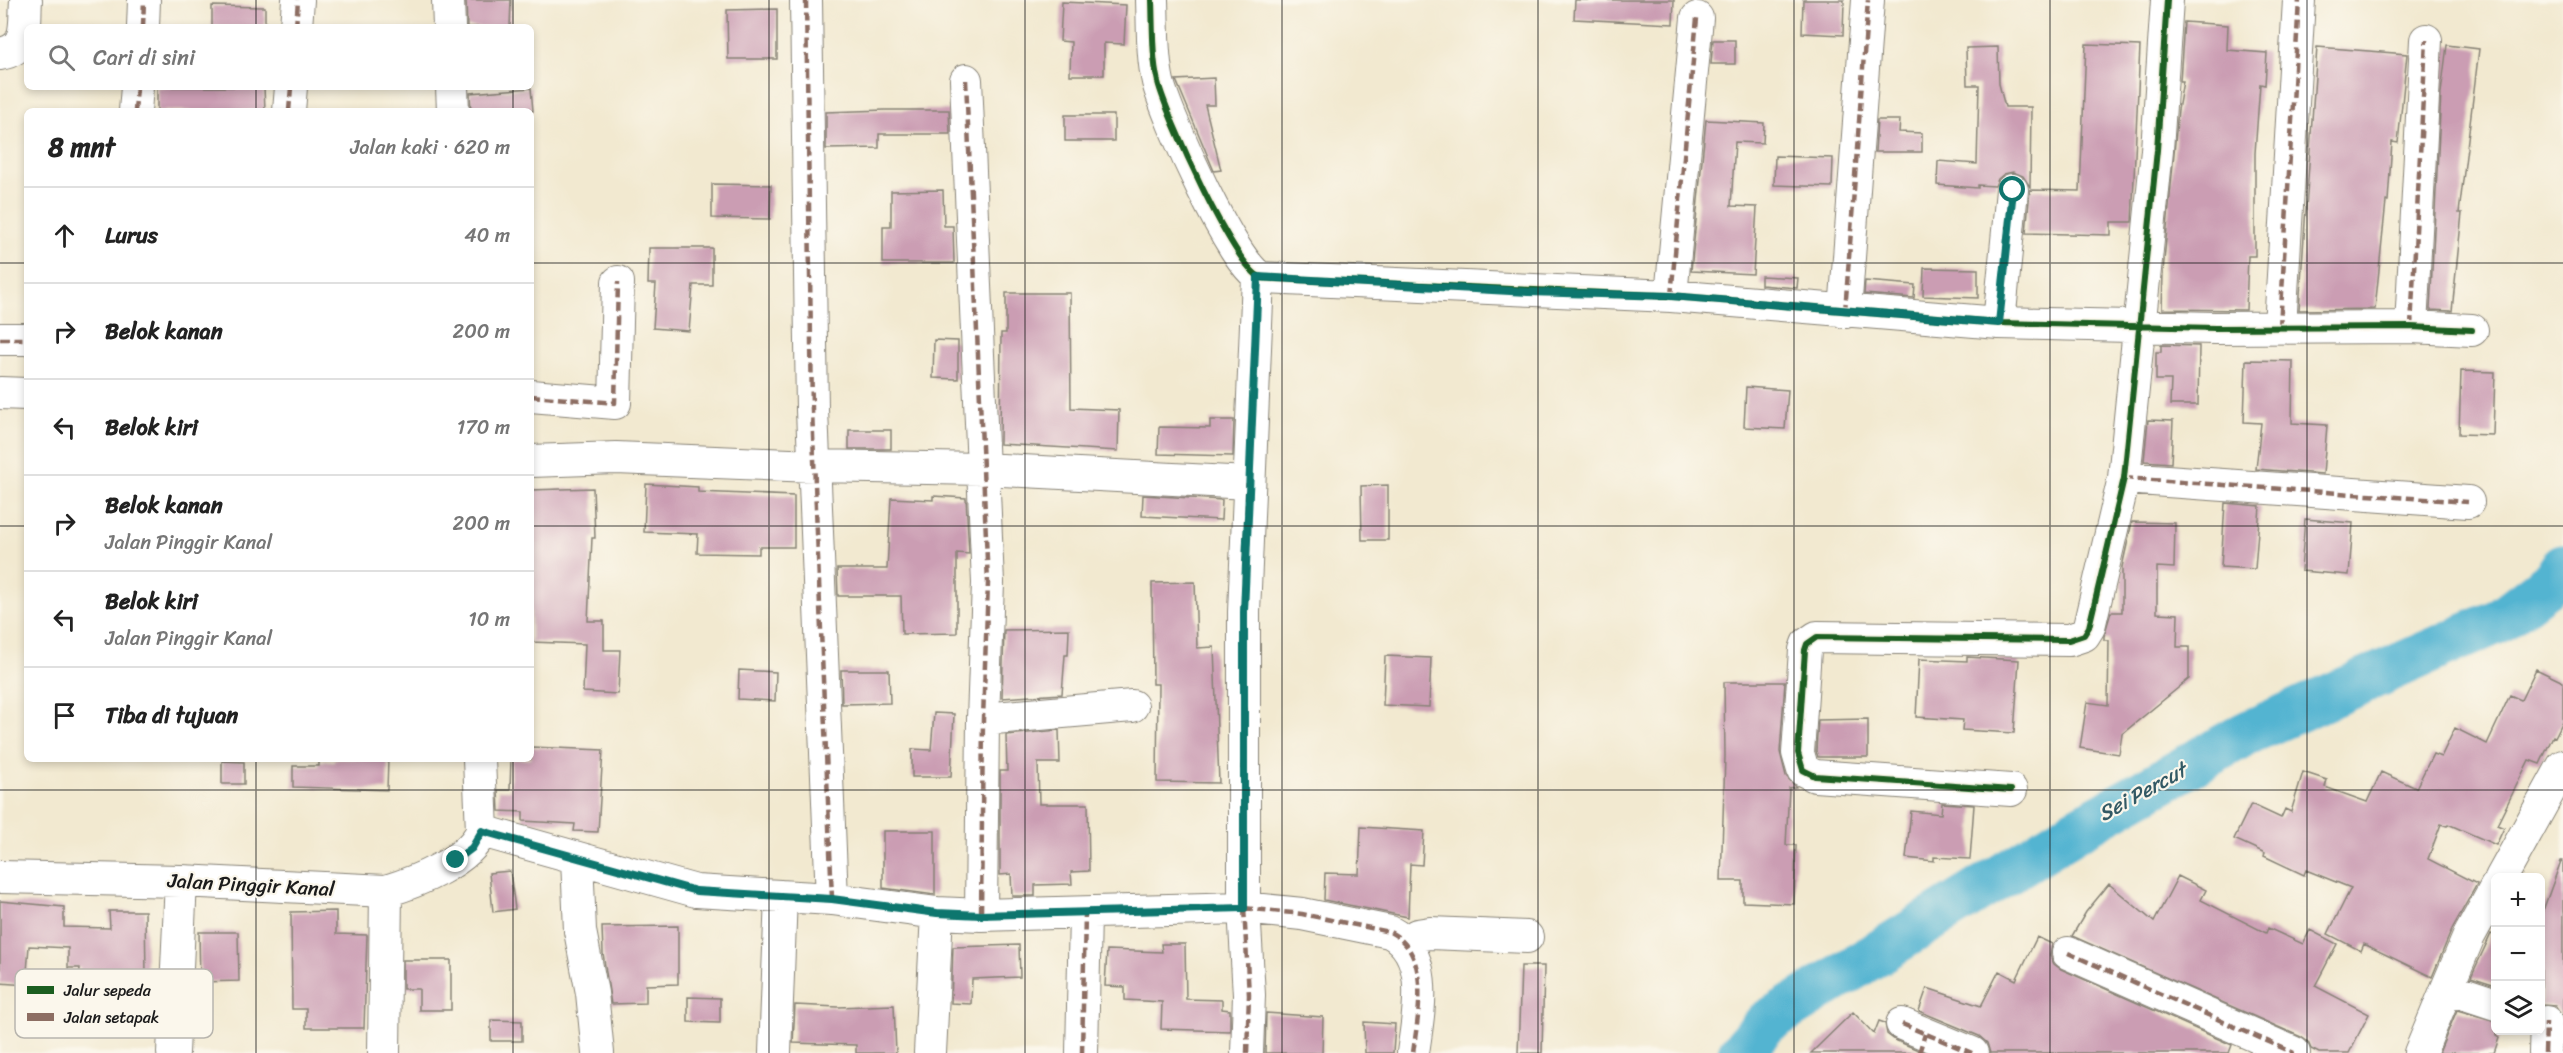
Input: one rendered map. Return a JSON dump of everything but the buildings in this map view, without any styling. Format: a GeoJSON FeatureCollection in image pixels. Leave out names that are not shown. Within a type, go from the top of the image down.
{"type":"FeatureCollection","features":[{"type":"Feature","properties":{"kind":"street"},"geometry":{"type":"LineString","coordinates":[[25,24],[26,0]]}},
{"type":"Feature","properties":{"kind":"street"},"geometry":{"type":"LineString","coordinates":[[143,24],[144,0]]}},
{"type":"Feature","properties":{"kind":"street"},"geometry":{"type":"LineString","coordinates":[[296,24],[298,0]]}},
{"type":"Feature","properties":{"kind":"street"},"geometry":{"type":"LineString","coordinates":[[448,0],[449,24]]}},
{"type":"Feature","properties":{"kind":"street"},"geometry":{"type":"LineString","coordinates":[[806,0],[814,466],[832,899]]}},
{"type":"Feature","properties":{"kind":"street"},"geometry":{"type":"LineString","coordinates":[[1152,0],[1154,56],[1163,100],[1193,169],[1231,240],[1251,271],[1258,277],[1504,291],[1671,296],[1999,323],[2216,328],[2411,327],[2472,330]]}},
{"type":"Feature","properties":{"kind":"street"},"geometry":{"type":"LineString","coordinates":[[1845,312],[1868,0]]}},
{"type":"Feature","properties":{"kind":"street"},"geometry":{"type":"LineString","coordinates":[[2011,790],[1815,776],[1803,770],[1798,753],[1807,644],[1818,638],[2069,640],[2084,635],[2089,627],[2124,478],[2130,398],[2140,325],[2157,150],[2167,0]]}},
{"type":"Feature","properties":{"kind":"street"},"geometry":{"type":"LineString","coordinates":[[2280,327],[2299,0]]}},
{"type":"Feature","properties":{"kind":"street"},"geometry":{"type":"LineString","coordinates":[[1671,296],[1698,18]]}},
{"type":"Feature","properties":{"kind":"street"},"geometry":{"type":"LineString","coordinates":[[0,54],[13,51],[21,44],[24,37]]}},
{"type":"Feature","properties":{"kind":"street"},"geometry":{"type":"LineString","coordinates":[[2411,327],[2426,40]]}},
{"type":"Feature","properties":{"kind":"street"},"geometry":{"type":"LineString","coordinates":[[966,80],[988,582],[983,719],[981,915]]}},
{"type":"Feature","properties":{"kind":"street"},"geometry":{"type":"LineString","coordinates":[[135,108],[138,90]]}},
{"type":"Feature","properties":{"kind":"street"},"geometry":{"type":"LineString","coordinates":[[289,108],[291,90]]}},
{"type":"Feature","properties":{"kind":"street"},"geometry":{"type":"LineString","coordinates":[[452,90],[453,108]]}},
{"type":"Feature","properties":{"kind":"street"},"geometry":{"type":"LineString","coordinates":[[1999,323],[2013,190]]}},
{"type":"Feature","properties":{"kind":"street"},"geometry":{"type":"LineString","coordinates":[[1246,1053],[1249,994],[1244,908],[1244,612],[1258,277]]}},
{"type":"Feature","properties":{"kind":"street"},"geometry":{"type":"LineString","coordinates":[[534,396],[615,403],[618,282]]}},
{"type":"Feature","properties":{"kind":"street"},"geometry":{"type":"LineString","coordinates":[[0,339],[24,339]]}},
{"type":"Feature","properties":{"kind":"street"},"geometry":{"type":"LineString","coordinates":[[0,393],[24,394]]}},
{"type":"Feature","properties":{"kind":"street"},"geometry":{"type":"LineString","coordinates":[[534,461],[616,458],[814,466],[984,469],[1248,483]]}},
{"type":"Feature","properties":{"kind":"street"},"geometry":{"type":"LineString","coordinates":[[2124,478],[2468,502]]}},
{"type":"Feature","properties":{"kind":"street"},"geometry":{"type":"LineString","coordinates":[[983,719],[1132,706]]}},
{"type":"Feature","properties":{"kind":"street"},"geometry":{"type":"LineString","coordinates":[[478,762],[482,831],[696,891],[832,899],[937,913],[981,915],[1244,908],[1302,914],[1390,932],[1405,942],[1416,958],[1419,994],[1413,1053]]}},
{"type":"Feature","properties":{"kind":"street"},"geometry":{"type":"LineString","coordinates":[[2504,873],[2563,766]]}},
{"type":"Feature","properties":{"kind":"street","name":"Jalan Pinggir Kanal"},"geometry":{"type":"LineString","coordinates":[[0,877],[181,881],[386,891],[409,884],[456,860],[472,848],[482,831]]}},
{"type":"Feature","properties":{"kind":"street"},"geometry":{"type":"LineString","coordinates":[[577,858],[580,931],[592,993],[598,1053]]}},
{"type":"Feature","properties":{"kind":"street"},"geometry":{"type":"LineString","coordinates":[[177,969],[181,881]]}},
{"type":"Feature","properties":{"kind":"street"},"geometry":{"type":"LineString","coordinates":[[384,1053],[386,891]]}},
{"type":"Feature","properties":{"kind":"street"},"geometry":{"type":"LineString","coordinates":[[775,1053],[781,896]]}},
{"type":"Feature","properties":{"kind":"street"},"geometry":{"type":"LineString","coordinates":[[2420,1053],[2469,936],[2491,896]]}},
{"type":"Feature","properties":{"kind":"street"},"geometry":{"type":"LineString","coordinates":[[930,1053],[937,913]]}},
{"type":"Feature","properties":{"kind":"street"},"geometry":{"type":"LineString","coordinates":[[1082,1053],[1085,914]]}},
{"type":"Feature","properties":{"kind":"street"},"geometry":{"type":"LineString","coordinates":[[1405,942],[1417,935],[1431,933],[1527,937]]}},
{"type":"Feature","properties":{"kind":"street"},"geometry":{"type":"LineString","coordinates":[[2068,953],[2294,1053]]}},
{"type":"Feature","properties":{"kind":"street"},"geometry":{"type":"LineString","coordinates":[[2447,988],[2491,1002]]}},
{"type":"Feature","properties":{"kind":"street"},"geometry":{"type":"LineString","coordinates":[[2545,1053],[2550,1023]]}},
{"type":"Feature","properties":{"kind":"street"},"geometry":{"type":"LineString","coordinates":[[1915,1037],[1972,1053]]}},
{"type":"Feature","properties":{"kind":"street"},"geometry":{"type":"LineString","coordinates":[[173,1053],[174,1038]]}},
{"type":"Feature","properties":{"kind":"waterway","name":"Sei Percut"},"geometry":{"type":"LineString","coordinates":[[1740,1053],[1767,1022],[2074,831],[2247,733],[2499,621],[2554,579],[2563,566]]}},
{"type":"Feature","properties":{"kind":"marked path"},"geometry":{"type":"LineString","coordinates":[[143,24],[144,0]]}},
{"type":"Feature","properties":{"kind":"marked path"},"geometry":{"type":"LineString","coordinates":[[296,24],[298,0]]}},
{"type":"Feature","properties":{"kind":"marked path"},"geometry":{"type":"LineString","coordinates":[[806,0],[812,410],[832,899]]}},
{"type":"Feature","properties":{"kind":"marked path"},"geometry":{"type":"LineString","coordinates":[[1845,312],[1868,0]]}},
{"type":"Feature","properties":{"kind":"marked path"},"geometry":{"type":"LineString","coordinates":[[2280,327],[2299,0]]}},
{"type":"Feature","properties":{"kind":"marked path"},"geometry":{"type":"LineString","coordinates":[[1671,296],[1697,18]]}},
{"type":"Feature","properties":{"kind":"marked path"},"geometry":{"type":"LineString","coordinates":[[2411,327],[2426,40]]}},
{"type":"Feature","properties":{"kind":"marked path"},"geometry":{"type":"LineString","coordinates":[[966,80],[988,583],[983,719],[981,915]]}},
{"type":"Feature","properties":{"kind":"marked path"},"geometry":{"type":"LineString","coordinates":[[135,108],[137,90]]}},
{"type":"Feature","properties":{"kind":"marked path"},"geometry":{"type":"LineString","coordinates":[[289,108],[291,90]]}},
{"type":"Feature","properties":{"kind":"marked path"},"geometry":{"type":"LineString","coordinates":[[1999,323],[2012,190]]}},
{"type":"Feature","properties":{"kind":"marked path"},"geometry":{"type":"LineString","coordinates":[[534,396],[615,403],[618,282]]}},
{"type":"Feature","properties":{"kind":"marked path"},"geometry":{"type":"LineString","coordinates":[[0,339],[24,339]]}},
{"type":"Feature","properties":{"kind":"marked path"},"geometry":{"type":"LineString","coordinates":[[2124,478],[2468,502]]}},
{"type":"Feature","properties":{"kind":"marked path"},"geometry":{"type":"LineString","coordinates":[[1247,1053],[1249,995],[1244,908],[1244,612],[1248,483]]}},
{"type":"Feature","properties":{"kind":"marked path"},"geometry":{"type":"LineString","coordinates":[[1244,908],[1302,914],[1390,932],[1403,942],[1412,955],[1419,987],[1413,1053]]}},
{"type":"Feature","properties":{"kind":"marked path"},"geometry":{"type":"LineString","coordinates":[[1082,1053],[1085,914]]}},
{"type":"Feature","properties":{"kind":"marked path"},"geometry":{"type":"LineString","coordinates":[[2068,953],[2294,1053]]}},
{"type":"Feature","properties":{"kind":"marked path"},"geometry":{"type":"LineString","coordinates":[[2545,1053],[2546,1022]]}},
{"type":"Feature","properties":{"kind":"marked path"},"geometry":{"type":"LineString","coordinates":[[1902,1024],[1972,1053]]}},
{"type":"Feature","properties":{"kind":"marked path"},"geometry":{"type":"LineString","coordinates":[[1919,1053],[1925,1034]]}},
{"type":"Feature","properties":{"kind":"cycle path"},"geometry":{"type":"LineString","coordinates":[[1152,0],[1156,72],[1174,125],[1203,189],[1235,249],[1250,269],[1262,278],[1671,296],[1999,323],[2215,328],[2411,327],[2472,330]]}},
{"type":"Feature","properties":{"kind":"cycle path"},"geometry":{"type":"LineString","coordinates":[[2011,790],[1815,776],[1803,770],[1798,753],[1805,650],[1807,644],[1817,637],[2069,640],[2084,635],[2089,627],[2124,478],[2157,150],[2167,0]]}},
{"type":"Feature","properties":{"kind":"route"},"geometry":{"type":"LineString","coordinates":[[456,860],[472,848],[482,831],[696,891],[832,899],[937,913],[981,915],[1244,908],[1244,612],[1258,277],[1528,292],[1671,296],[1999,323],[2013,190]]}}]}
